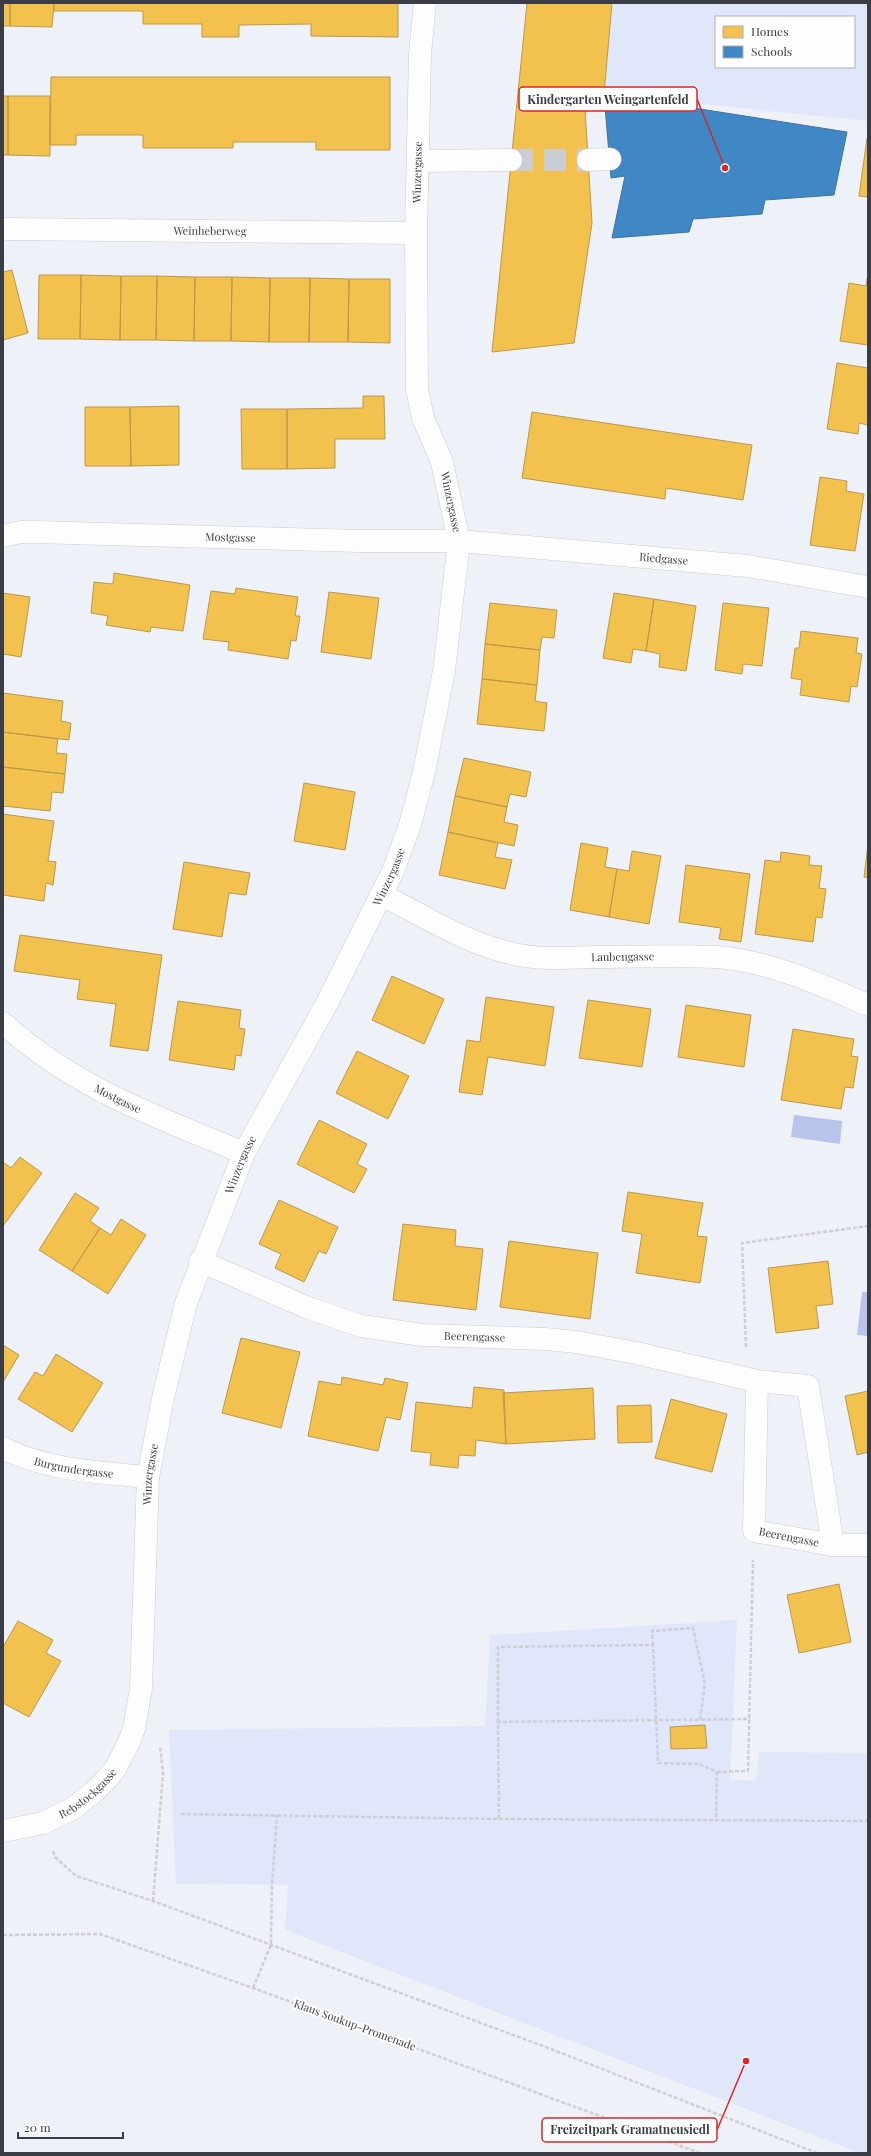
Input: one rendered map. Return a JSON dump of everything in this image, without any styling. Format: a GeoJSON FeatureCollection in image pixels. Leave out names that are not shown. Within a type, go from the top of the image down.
{"type":"FeatureCollection","features":[{"type":"Feature","properties":{"kind":"street","name":"Winzergasse"},"geometry":{"type":"LineString","coordinates":[[137,1714],[141,1688],[148,1476],[177,1333],[200,1262],[244,1153],[327,1003],[382,895],[410,825],[430,745],[449,636],[459,541],[451,496],[442,462],[423,418],[417,389],[416,233],[420,54],[425,3]]}},
{"type":"Feature","properties":{"kind":"street"},"geometry":{"type":"LineString","coordinates":[[588,160],[610,159]]}},
{"type":"Feature","properties":{"kind":"street"},"geometry":{"type":"LineString","coordinates":[[418,162],[511,160]]}},
{"type":"Feature","properties":{"kind":"street","name":"Weinheberweg"},"geometry":{"type":"LineString","coordinates":[[3,229],[416,233]]}},
{"type":"Feature","properties":{"kind":"street","name":"Mostgasse"},"geometry":{"type":"LineString","coordinates":[[3,536],[21,532],[35,532],[359,542],[459,541]]}},
{"type":"Feature","properties":{"kind":"street","name":"Riedgasse"},"geometry":{"type":"LineString","coordinates":[[459,541],[748,566],[868,587]]}},
{"type":"Feature","properties":{"kind":"street","name":"Laubengasse"},"geometry":{"type":"LineString","coordinates":[[382,895],[460,935],[513,954],[547,959],[670,956],[730,959],[760,964],[794,974],[868,1005]]}},
{"type":"Feature","properties":{"kind":"street","name":"Mostgasse"},"geometry":{"type":"LineString","coordinates":[[3,1023],[54,1065],[87,1084],[141,1110],[244,1153]]}},
{"type":"Feature","properties":{"kind":"street","name":"Beerengasse"},"geometry":{"type":"LineString","coordinates":[[200,1262],[306,1307],[362,1326],[422,1336],[576,1342],[636,1353],[757,1381],[808,1386],[832,1545],[754,1531],[757,1381]]}},
{"type":"Feature","properties":{"kind":"street","name":"Burgundergasse"},"geometry":{"type":"LineString","coordinates":[[3,1448],[53,1466],[148,1476]]}},
{"type":"Feature","properties":{"kind":"street"},"geometry":{"type":"LineString","coordinates":[[832,1545],[868,1546]]}},
{"type":"Feature","properties":{"kind":"street","name":"Rebstockgasse"},"geometry":{"type":"LineString","coordinates":[[3,1831],[43,1823],[78,1806],[106,1780],[114,1769],[128,1744],[137,1714]]}},
{"type":"Feature","properties":{"kind":"path"},"geometry":{"type":"LineString","coordinates":[[757,1381],[746,1349],[742,1243],[868,1226]]}},
{"type":"Feature","properties":{"kind":"path"},"geometry":{"type":"LineString","coordinates":[[700,1720],[705,1684],[693,1628],[652,1631],[658,1763],[699,1764],[717,1772],[748,1771],[754,1531]]}},
{"type":"Feature","properties":{"kind":"path"},"geometry":{"type":"LineString","coordinates":[[499,1818],[498,1647],[653,1645]]}},
{"type":"Feature","properties":{"kind":"path"},"geometry":{"type":"LineString","coordinates":[[137,1714],[160,1744],[163,1773],[153,1901]]}},
{"type":"Feature","properties":{"kind":"path"},"geometry":{"type":"LineString","coordinates":[[498,1722],[750,1719]]}},
{"type":"Feature","properties":{"kind":"path"},"geometry":{"type":"LineString","coordinates":[[716,1820],[717,1772]]}},
{"type":"Feature","properties":{"kind":"path"},"geometry":{"type":"LineString","coordinates":[[181,1814],[868,1821]]}},
{"type":"Feature","properties":{"kind":"path"},"geometry":{"type":"LineString","coordinates":[[253,1988],[271,1945],[272,1885],[277,1815]]}},
{"type":"Feature","properties":{"kind":"path"},"geometry":{"type":"LineString","coordinates":[[43,1823],[55,1857],[76,1876],[153,1901],[551,2049],[817,2153]]}},
{"type":"Feature","properties":{"kind":"path","name":"Klaus Soukup-Promenade"},"geometry":{"type":"LineString","coordinates":[[3,1935],[100,1934],[253,1988],[700,2153]]}},
{"type":"Feature","properties":{"kind":"shaded area"},"geometry":{"type":"Polygon","coordinates":[[[613,3],[868,3],[868,121],[604,94],[613,3]]]}},
{"type":"Feature","properties":{"kind":"shaded area"},"geometry":{"type":"Polygon","coordinates":[[[737,1620],[730,1780],[756,1781],[759,1752],[868,1753],[868,2152],[857,2152],[285,1930],[288,1885],[176,1884],[169,1730],[485,1726],[490,1635],[737,1620]]]}},
{"type":"Feature","properties":{"kind":"water"},"geometry":{"type":"Polygon","coordinates":[[[794,1115],[842,1121],[840,1144],[791,1137],[794,1115]]]}},
{"type":"Feature","properties":{"kind":"water"},"geometry":{"type":"Polygon","coordinates":[[[862,1292],[868,1292],[868,1336],[857,1335],[862,1292]]]}},
{"type":"Feature","properties":{"kind":"building: Homes"},"geometry":{"type":"Polygon","coordinates":[[[3,3],[10,3],[10,26],[3,26],[3,3]]]}},
{"type":"Feature","properties":{"kind":"building: Homes"},"geometry":{"type":"Polygon","coordinates":[[[10,3],[54,3],[52,27],[10,26],[10,3]]]}},
{"type":"Feature","properties":{"kind":"building: Homes"},"geometry":{"type":"Polygon","coordinates":[[[54,3],[398,3],[398,37],[311,36],[311,24],[239,25],[239,37],[202,37],[202,24],[143,24],[143,11],[54,11],[54,3]]]}},
{"type":"Feature","properties":{"kind":"building: Homes"},"geometry":{"type":"Polygon","coordinates":[[[527,3],[612,3],[604,94],[584,92],[592,223],[574,343],[492,352],[527,3]]]}},
{"type":"Feature","properties":{"kind":"building: Homes"},"geometry":{"type":"Polygon","coordinates":[[[51,77],[390,77],[390,150],[316,150],[316,142],[233,142],[233,148],[143,148],[143,135],[76,135],[76,145],[50,145],[51,77]]]}},
{"type":"Feature","properties":{"kind":"building: Homes"},"geometry":{"type":"Polygon","coordinates":[[[3,96],[8,96],[8,155],[3,155],[3,96]]]}},
{"type":"Feature","properties":{"kind":"building: Homes"},"geometry":{"type":"Polygon","coordinates":[[[8,96],[50,96],[50,156],[8,155],[8,96]]]}},
{"type":"Feature","properties":{"kind":"building: Homes"},"geometry":{"type":"Polygon","coordinates":[[[868,138],[868,197],[859,196],[868,138]]]}},
{"type":"Feature","properties":{"kind":"building: Homes"},"geometry":{"type":"Polygon","coordinates":[[[12,270],[28,333],[3,340],[3,272],[12,270]]]}},
{"type":"Feature","properties":{"kind":"building: Homes"},"geometry":{"type":"Polygon","coordinates":[[[868,274],[868,345],[840,341],[849,283],[866,286],[868,274]]]}},
{"type":"Feature","properties":{"kind":"building: Homes"},"geometry":{"type":"Polygon","coordinates":[[[39,275],[81,275],[80,339],[38,339],[39,275]]]}},
{"type":"Feature","properties":{"kind":"building: Homes"},"geometry":{"type":"Polygon","coordinates":[[[81,275],[121,276],[120,340],[80,339],[81,275]]]}},
{"type":"Feature","properties":{"kind":"building: Homes"},"geometry":{"type":"Polygon","coordinates":[[[121,276],[157,276],[156,340],[120,340],[121,276]]]}},
{"type":"Feature","properties":{"kind":"building: Homes"},"geometry":{"type":"Polygon","coordinates":[[[157,276],[195,277],[194,341],[156,340],[157,276]]]}},
{"type":"Feature","properties":{"kind":"building: Homes"},"geometry":{"type":"Polygon","coordinates":[[[195,277],[232,277],[231,341],[194,341],[195,277]]]}},
{"type":"Feature","properties":{"kind":"building: Homes"},"geometry":{"type":"Polygon","coordinates":[[[232,277],[270,278],[269,342],[231,341],[232,277]]]}},
{"type":"Feature","properties":{"kind":"building: Homes"},"geometry":{"type":"Polygon","coordinates":[[[270,278],[310,278],[309,342],[269,342],[270,278]]]}},
{"type":"Feature","properties":{"kind":"building: Homes"},"geometry":{"type":"Polygon","coordinates":[[[310,278],[349,279],[348,342],[309,342],[310,278]]]}},
{"type":"Feature","properties":{"kind":"building: Homes"},"geometry":{"type":"Polygon","coordinates":[[[349,279],[390,279],[390,343],[348,342],[349,279]]]}},
{"type":"Feature","properties":{"kind":"building: Homes"},"geometry":{"type":"Polygon","coordinates":[[[837,363],[868,368],[868,425],[859,423],[858,434],[827,429],[837,363]]]}},
{"type":"Feature","properties":{"kind":"building: Homes"},"geometry":{"type":"Polygon","coordinates":[[[363,396],[384,396],[385,439],[335,439],[335,468],[287,469],[287,409],[363,408],[363,396]]]}},
{"type":"Feature","properties":{"kind":"building: Homes"},"geometry":{"type":"Polygon","coordinates":[[[179,406],[179,465],[131,466],[130,407],[179,406]]]}},
{"type":"Feature","properties":{"kind":"building: Homes"},"geometry":{"type":"Polygon","coordinates":[[[85,407],[130,407],[131,466],[85,466],[85,407]]]}},
{"type":"Feature","properties":{"kind":"building: Homes"},"geometry":{"type":"Polygon","coordinates":[[[241,409],[287,409],[287,469],[242,469],[241,409]]]}},
{"type":"Feature","properties":{"kind":"building: Homes"},"geometry":{"type":"Polygon","coordinates":[[[532,412],[752,445],[743,500],[666,488],[665,499],[522,478],[532,412]]]}},
{"type":"Feature","properties":{"kind":"building: Homes"},"geometry":{"type":"Polygon","coordinates":[[[820,477],[847,481],[846,491],[864,494],[855,551],[810,545],[820,477]]]}},
{"type":"Feature","properties":{"kind":"building: Homes"},"geometry":{"type":"Polygon","coordinates":[[[114,573],[190,585],[183,631],[151,627],[150,632],[106,625],[108,616],[91,613],[94,582],[113,584],[114,573]]]}},
{"type":"Feature","properties":{"kind":"building: Homes"},"geometry":{"type":"Polygon","coordinates":[[[236,588],[298,597],[295,616],[300,616],[296,641],[291,640],[288,659],[228,650],[229,642],[203,639],[211,591],[235,594],[236,588]]]}},
{"type":"Feature","properties":{"kind":"building: Homes"},"geometry":{"type":"Polygon","coordinates":[[[329,592],[379,598],[371,659],[321,652],[329,592]]]}},
{"type":"Feature","properties":{"kind":"building: Homes"},"geometry":{"type":"Polygon","coordinates":[[[3,593],[30,597],[21,657],[3,654],[3,593]]]}},
{"type":"Feature","properties":{"kind":"building: Homes"},"geometry":{"type":"Polygon","coordinates":[[[614,593],[654,599],[646,651],[633,649],[631,663],[603,658],[614,593]]]}},
{"type":"Feature","properties":{"kind":"building: Homes"},"geometry":{"type":"Polygon","coordinates":[[[654,599],[696,606],[686,671],[659,667],[660,654],[646,651],[654,599]]]}},
{"type":"Feature","properties":{"kind":"building: Homes"},"geometry":{"type":"Polygon","coordinates":[[[490,603],[557,610],[554,638],[542,637],[540,650],[485,644],[490,603]]]}},
{"type":"Feature","properties":{"kind":"building: Homes"},"geometry":{"type":"Polygon","coordinates":[[[723,603],[769,608],[762,666],[743,664],[742,674],[715,670],[723,603]]]}},
{"type":"Feature","properties":{"kind":"building: Homes"},"geometry":{"type":"Polygon","coordinates":[[[801,631],[858,638],[856,653],[862,654],[857,687],[851,686],[849,702],[800,695],[802,680],[791,678],[795,648],[799,648],[801,631]]]}},
{"type":"Feature","properties":{"kind":"building: Homes"},"geometry":{"type":"Polygon","coordinates":[[[485,644],[540,650],[537,685],[482,679],[485,644]]]}},
{"type":"Feature","properties":{"kind":"building: Homes"},"geometry":{"type":"Polygon","coordinates":[[[482,679],[537,685],[535,701],[547,703],[544,731],[477,724],[482,679]]]}},
{"type":"Feature","properties":{"kind":"building: Homes"},"geometry":{"type":"Polygon","coordinates":[[[3,693],[63,701],[61,721],[71,723],[69,740],[3,732],[3,693]]]}},
{"type":"Feature","properties":{"kind":"building: Homes"},"geometry":{"type":"Polygon","coordinates":[[[3,732],[58,739],[56,753],[67,754],[65,774],[3,767],[3,732]]]}},
{"type":"Feature","properties":{"kind":"building: Homes"},"geometry":{"type":"Polygon","coordinates":[[[464,758],[531,772],[526,797],[510,794],[507,807],[455,796],[464,758]]]}},
{"type":"Feature","properties":{"kind":"building: Homes"},"geometry":{"type":"Polygon","coordinates":[[[3,767],[65,774],[63,793],[52,792],[50,811],[3,806],[3,767]]]}},
{"type":"Feature","properties":{"kind":"building: Homes"},"geometry":{"type":"Polygon","coordinates":[[[304,783],[355,792],[345,850],[294,841],[304,783]]]}},
{"type":"Feature","properties":{"kind":"building: Homes"},"geometry":{"type":"Polygon","coordinates":[[[455,796],[507,807],[504,822],[518,825],[514,846],[448,832],[455,796]]]}},
{"type":"Feature","properties":{"kind":"building: Homes"},"geometry":{"type":"Polygon","coordinates":[[[3,814],[54,821],[48,861],[56,862],[53,885],[46,883],[44,901],[3,895],[3,814]]]}},
{"type":"Feature","properties":{"kind":"building: Homes"},"geometry":{"type":"Polygon","coordinates":[[[448,832],[498,843],[495,857],[512,860],[505,889],[439,875],[448,832]]]}},
{"type":"Feature","properties":{"kind":"building: Homes"},"geometry":{"type":"Polygon","coordinates":[[[581,843],[608,848],[605,867],[617,869],[609,917],[570,910],[581,843]]]}},
{"type":"Feature","properties":{"kind":"building: Homes"},"geometry":{"type":"Polygon","coordinates":[[[868,844],[868,878],[864,877],[868,844]]]}},
{"type":"Feature","properties":{"kind":"building: Homes"},"geometry":{"type":"Polygon","coordinates":[[[632,851],[661,856],[649,924],[609,917],[617,869],[629,871],[632,851]]]}},
{"type":"Feature","properties":{"kind":"building: Homes"},"geometry":{"type":"Polygon","coordinates":[[[781,852],[810,856],[809,865],[822,866],[819,888],[826,889],[822,918],[816,917],[813,942],[755,934],[765,860],[780,862],[781,852]]]}},
{"type":"Feature","properties":{"kind":"building: Homes"},"geometry":{"type":"Polygon","coordinates":[[[184,862],[250,873],[246,895],[229,893],[222,937],[173,929],[184,862]]]}},
{"type":"Feature","properties":{"kind":"building: Homes"},"geometry":{"type":"Polygon","coordinates":[[[686,865],[750,874],[741,942],[719,939],[721,928],[679,922],[686,865]]]}},
{"type":"Feature","properties":{"kind":"building: Homes"},"geometry":{"type":"Polygon","coordinates":[[[20,935],[162,955],[148,1051],[110,1046],[116,1004],[77,999],[80,980],[14,971],[20,935]]]}},
{"type":"Feature","properties":{"kind":"building: Homes"},"geometry":{"type":"Polygon","coordinates":[[[392,976],[444,999],[424,1044],[372,1020],[392,976]]]}},
{"type":"Feature","properties":{"kind":"building: Homes"},"geometry":{"type":"Polygon","coordinates":[[[486,997],[554,1007],[545,1066],[488,1057],[482,1095],[459,1092],[467,1040],[480,1042],[486,997]]]}},
{"type":"Feature","properties":{"kind":"building: Homes"},"geometry":{"type":"Polygon","coordinates":[[[588,1000],[651,1009],[642,1067],[579,1058],[588,1000]]]}},
{"type":"Feature","properties":{"kind":"building: Homes"},"geometry":{"type":"Polygon","coordinates":[[[178,1001],[241,1010],[239,1028],[245,1029],[241,1056],[236,1055],[234,1070],[169,1060],[178,1001]]]}},
{"type":"Feature","properties":{"kind":"building: Homes"},"geometry":{"type":"Polygon","coordinates":[[[686,1005],[751,1015],[744,1067],[678,1057],[686,1005]]]}},
{"type":"Feature","properties":{"kind":"building: Homes"},"geometry":{"type":"Polygon","coordinates":[[[793,1029],[854,1039],[851,1056],[858,1057],[853,1088],[845,1087],[841,1109],[781,1100],[793,1029]]]}},
{"type":"Feature","properties":{"kind":"building: Homes"},"geometry":{"type":"Polygon","coordinates":[[[357,1051],[409,1076],[388,1119],[336,1093],[357,1051]]]}},
{"type":"Feature","properties":{"kind":"building: Homes"},"geometry":{"type":"Polygon","coordinates":[[[319,1120],[367,1144],[357,1164],[367,1169],[354,1193],[297,1164],[319,1120]]]}},
{"type":"Feature","properties":{"kind":"building: Homes"},"geometry":{"type":"Polygon","coordinates":[[[20,1157],[42,1173],[3,1226],[3,1162],[11,1168],[20,1157]]]}},
{"type":"Feature","properties":{"kind":"building: Homes"},"geometry":{"type":"Polygon","coordinates":[[[628,1192],[703,1203],[697,1236],[707,1237],[700,1283],[636,1273],[642,1234],[622,1231],[628,1192]]]}},
{"type":"Feature","properties":{"kind":"building: Homes"},"geometry":{"type":"Polygon","coordinates":[[[75,1193],[99,1208],[90,1221],[100,1228],[72,1271],[39,1250],[75,1193]]]}},
{"type":"Feature","properties":{"kind":"building: Homes"},"geometry":{"type":"Polygon","coordinates":[[[279,1200],[338,1227],[326,1254],[319,1251],[304,1282],[275,1268],[281,1254],[259,1244],[279,1200]]]}},
{"type":"Feature","properties":{"kind":"building: Homes"},"geometry":{"type":"Polygon","coordinates":[[[121,1219],[146,1235],[108,1294],[72,1271],[100,1228],[111,1235],[121,1219]]]}},
{"type":"Feature","properties":{"kind":"building: Homes"},"geometry":{"type":"Polygon","coordinates":[[[403,1224],[456,1230],[455,1246],[483,1249],[476,1310],[393,1300],[403,1224]]]}},
{"type":"Feature","properties":{"kind":"building: Homes"},"geometry":{"type":"Polygon","coordinates":[[[509,1241],[598,1253],[590,1319],[500,1307],[509,1241]]]}},
{"type":"Feature","properties":{"kind":"building: Homes"},"geometry":{"type":"Polygon","coordinates":[[[828,1261],[833,1304],[816,1306],[819,1328],[776,1333],[768,1268],[828,1261]]]}},
{"type":"Feature","properties":{"kind":"building: Homes"},"geometry":{"type":"Polygon","coordinates":[[[241,1338],[300,1352],[281,1428],[222,1413],[241,1338]]]}},
{"type":"Feature","properties":{"kind":"building: Homes"},"geometry":{"type":"Polygon","coordinates":[[[3,1345],[19,1355],[3,1382],[3,1345]]]}},
{"type":"Feature","properties":{"kind":"building: Homes"},"geometry":{"type":"Polygon","coordinates":[[[56,1354],[103,1383],[72,1432],[18,1399],[35,1372],[43,1376],[56,1354]]]}},
{"type":"Feature","properties":{"kind":"building: Homes"},"geometry":{"type":"Polygon","coordinates":[[[342,1377],[383,1385],[385,1378],[408,1383],[400,1420],[386,1417],[378,1451],[308,1436],[319,1381],[341,1385],[342,1377]]]}},
{"type":"Feature","properties":{"kind":"building: Homes"},"geometry":{"type":"Polygon","coordinates":[[[474,1387],[504,1390],[506,1444],[476,1440],[475,1456],[459,1455],[458,1468],[430,1465],[431,1453],[411,1451],[416,1402],[472,1408],[474,1387]]]}},
{"type":"Feature","properties":{"kind":"building: Homes"},"geometry":{"type":"Polygon","coordinates":[[[593,1388],[595,1439],[506,1444],[503,1393],[593,1388]]]}},
{"type":"Feature","properties":{"kind":"building: Homes"},"geometry":{"type":"Polygon","coordinates":[[[868,1391],[868,1452],[857,1455],[845,1396],[868,1391]]]}},
{"type":"Feature","properties":{"kind":"building: Homes"},"geometry":{"type":"Polygon","coordinates":[[[671,1399],[727,1414],[712,1472],[655,1458],[671,1399]]]}},
{"type":"Feature","properties":{"kind":"building: Homes"},"geometry":{"type":"Polygon","coordinates":[[[651,1405],[652,1442],[618,1443],[617,1406],[651,1405]]]}},
{"type":"Feature","properties":{"kind":"building: Homes"},"geometry":{"type":"Polygon","coordinates":[[[839,1584],[851,1642],[799,1653],[787,1595],[839,1584]]]}},
{"type":"Feature","properties":{"kind":"building: Homes"},"geometry":{"type":"Polygon","coordinates":[[[18,1621],[53,1640],[46,1653],[61,1661],[29,1717],[3,1703],[3,1647],[18,1621]]]}},
{"type":"Feature","properties":{"kind":"building: Homes"},"geometry":{"type":"Polygon","coordinates":[[[705,1725],[707,1748],[671,1749],[670,1727],[705,1725]]]}},
{"type":"Feature","properties":{"kind":"building: Schools"},"geometry":{"type":"Polygon","coordinates":[[[604,94],[847,132],[834,195],[765,200],[762,214],[693,219],[689,232],[612,238],[625,176],[611,178],[604,94]]]}},
{"type":"Feature","properties":{"kind":"tunnel"},"geometry":{"type":"LineString","coordinates":[[511,160],[588,160]]}},
{"type":"Feature","properties":{"kind":"place","name":"Kindergarten Weingartenfeld"},"geometry":{"type":"Point","coordinates":[725,168]}},
{"type":"Feature","properties":{"kind":"place","name":"Freizeitpark Gramatneusiedl"},"geometry":{"type":"Point","coordinates":[746,2061]}}]}
